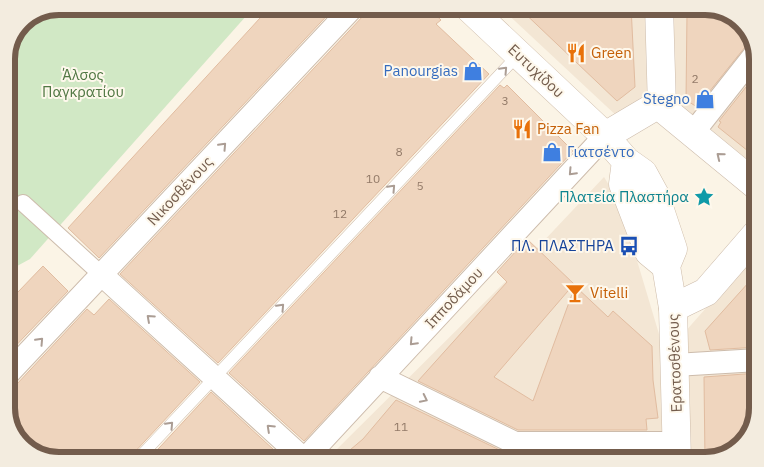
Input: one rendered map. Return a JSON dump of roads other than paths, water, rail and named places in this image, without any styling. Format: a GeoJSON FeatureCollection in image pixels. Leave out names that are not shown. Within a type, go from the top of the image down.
{"type":"FeatureCollection","features":[{"type":"Feature","properties":{"kind":"main road","name":"Ευτυχίδου"},"geometry":{"type":"LineString","coordinates":[[476,15],[605,136]]}},
{"type":"Feature","properties":{"kind":"main road"},"geometry":{"type":"LineString","coordinates":[[659,15],[662,108]]}},
{"type":"Feature","properties":{"kind":"main road"},"geometry":{"type":"LineString","coordinates":[[605,136],[654,107],[662,108],[749,180]]}},
{"type":"Feature","properties":{"kind":"main road","name":"Ερατοσθένους"},"geometry":{"type":"LineString","coordinates":[[605,136],[626,161],[643,173],[655,195],[673,249],[666,266],[673,308],[677,452]]}},
{"type":"Feature","properties":{"kind":"main road"},"geometry":{"type":"LineString","coordinates":[[673,308],[706,292],[749,242]]}},
{"type":"Feature","properties":{"kind":"street","name":"Νικοσθένους"},"geometry":{"type":"LineString","coordinates":[[15,367],[346,15]]}},
{"type":"Feature","properties":{"kind":"street"},"geometry":{"type":"LineString","coordinates":[[692,134],[749,62]]}},
{"type":"Feature","properties":{"kind":"street","name":"Ιπποδάμου"},"geometry":{"type":"LineString","coordinates":[[311,452],[605,136]]}},
{"type":"Feature","properties":{"kind":"street"},"geometry":{"type":"LineString","coordinates":[[22,203],[295,452]]}},
{"type":"Feature","properties":{"kind":"street"},"geometry":{"type":"LineString","coordinates":[[675,366],[749,361]]}},
{"type":"Feature","properties":{"kind":"street"},"geometry":{"type":"LineString","coordinates":[[380,377],[515,443],[677,452]]}},
{"type":"Feature","properties":{"kind":"lane"},"geometry":{"type":"LineString","coordinates":[[144,452],[518,55]]}},
{"type":"Feature","properties":{"kind":"place","name":"Green"},"geometry":{"type":"Point","coordinates":[576,53]}},
{"type":"Feature","properties":{"kind":"place","name":"Panourgias"},"geometry":{"type":"Point","coordinates":[473,71]}},
{"type":"Feature","properties":{"kind":"place","name":"Stegno"},"geometry":{"type":"Point","coordinates":[705,99]}},
{"type":"Feature","properties":{"kind":"place","name":"Pizza Fan"},"geometry":{"type":"Point","coordinates":[522,129]}},
{"type":"Feature","properties":{"kind":"place","name":"Γιατσέντο"},"geometry":{"type":"Point","coordinates":[552,152]}},
{"type":"Feature","properties":{"kind":"place","name":"Πλατεία Πλαστήρα"},"geometry":{"type":"Point","coordinates":[704,197]}},
{"type":"Feature","properties":{"kind":"place","name":"ΠΛ. ΠΛΑΣΤΗΡΑ"},"geometry":{"type":"Point","coordinates":[629,246]}},
{"type":"Feature","properties":{"kind":"place","name":"Vitelli"},"geometry":{"type":"Point","coordinates":[575,293]}},
{"type":"Feature","properties":{"kind":"park label","name":"Άλσος Παγκρατίου"},"geometry":{"type":"Point","coordinates":[83,84]}}]}
